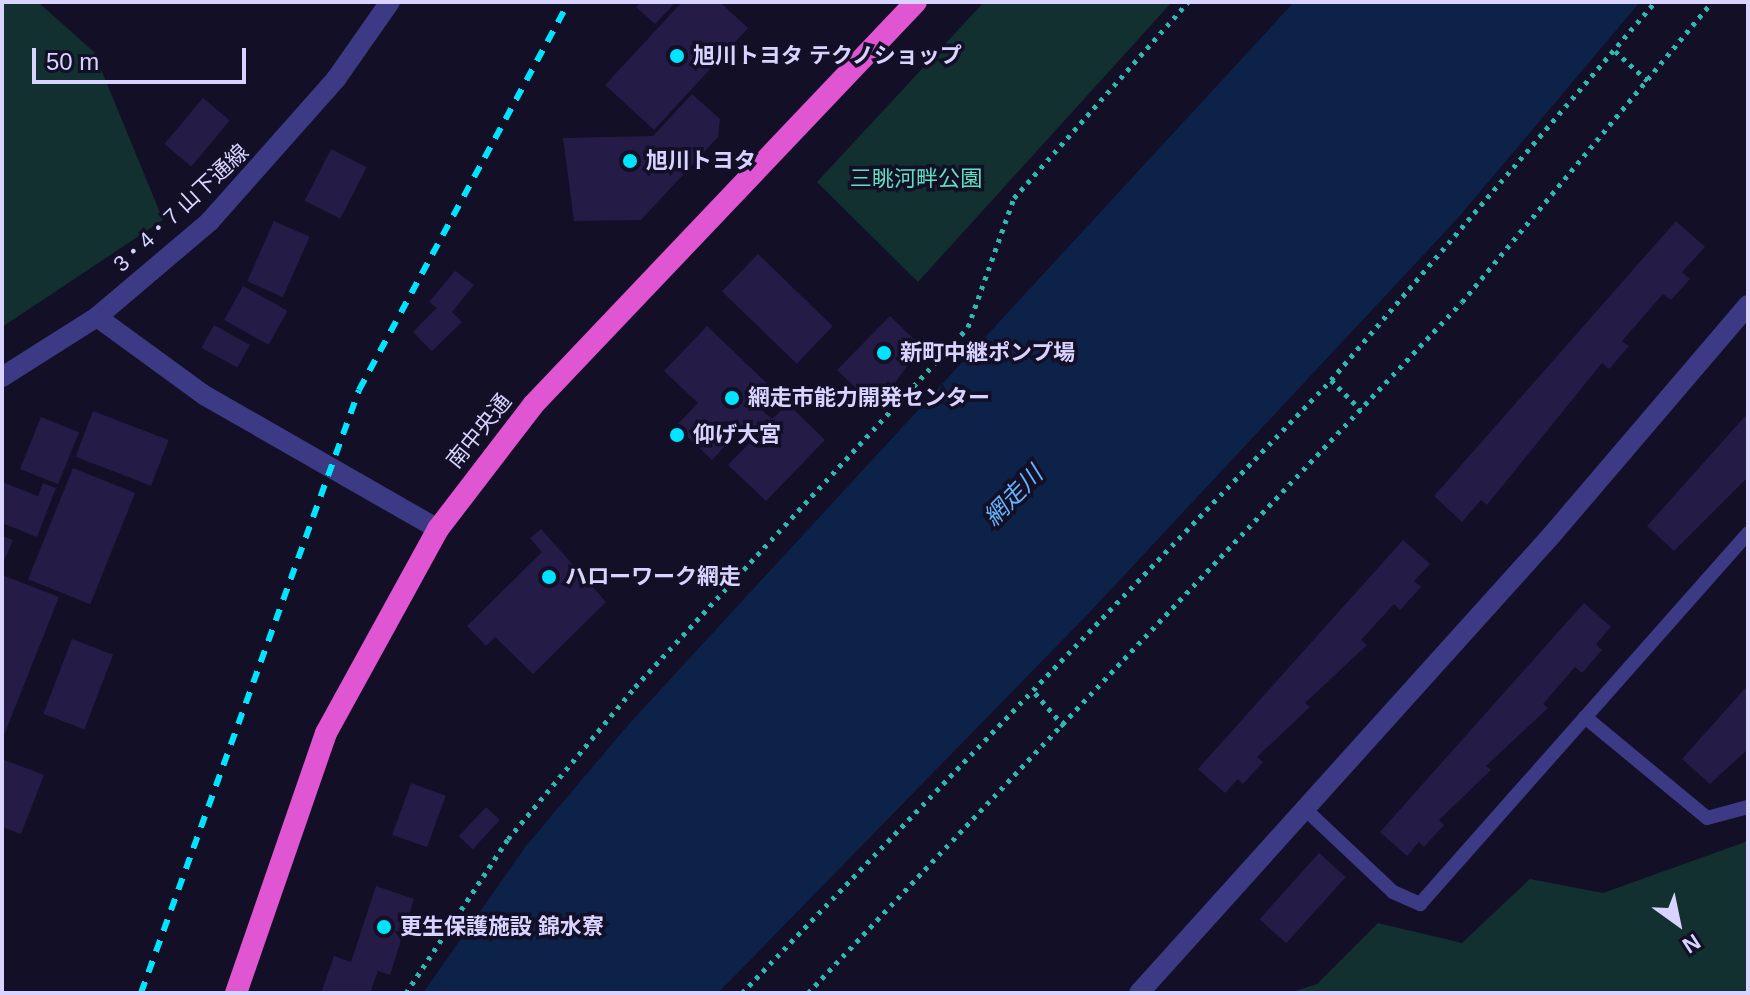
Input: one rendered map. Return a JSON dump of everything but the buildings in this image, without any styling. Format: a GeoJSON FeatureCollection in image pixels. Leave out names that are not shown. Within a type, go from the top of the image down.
{"type":"FeatureCollection","features":[{"type":"Feature","properties":{"kind":"highway","name":"南中央通"},"geometry":{"type":"LineString","coordinates":[[236,993],[326,733],[438,529],[533,405],[916,2]]}},
{"type":"Feature","properties":{"kind":"street","name":"3・4・7 山下通線"},"geometry":{"type":"LineString","coordinates":[[2,377],[97,317],[269,160],[390,2]]}},
{"type":"Feature","properties":{"kind":"street"},"geometry":{"type":"LineString","coordinates":[[1139,993],[1748,305]]}},
{"type":"Feature","properties":{"kind":"street"},"geometry":{"type":"LineString","coordinates":[[97,317],[204,395],[438,529]]}},
{"type":"Feature","properties":{"kind":"lane"},"geometry":{"type":"LineString","coordinates":[[1305,809],[1393,892],[1420,904],[1748,533]]}},
{"type":"Feature","properties":{"kind":"lane"},"geometry":{"type":"LineString","coordinates":[[1585,717],[1707,818],[1748,807]]}},
{"type":"Feature","properties":{"kind":"path"},"geometry":{"type":"LineString","coordinates":[[406,993],[508,839],[635,687],[968,327],[1014,198],[1188,2]]}},
{"type":"Feature","properties":{"kind":"path"},"geometry":{"type":"LineString","coordinates":[[742,993],[1035,693],[1331,380],[1655,2]]}},
{"type":"Feature","properties":{"kind":"path"},"geometry":{"type":"LineString","coordinates":[[808,993],[1361,410],[1649,82],[1712,2]]}},
{"type":"Feature","properties":{"kind":"path"},"geometry":{"type":"LineString","coordinates":[[1615,51],[1649,82]]}},
{"type":"Feature","properties":{"kind":"path"},"geometry":{"type":"LineString","coordinates":[[1331,380],[1361,410]]}},
{"type":"Feature","properties":{"kind":"path"},"geometry":{"type":"LineString","coordinates":[[1035,693],[1064,726]]}},
{"type":"Feature","properties":{"kind":"green space"},"geometry":{"type":"Polygon","coordinates":[[[2,2],[38,2],[94,52],[163,220],[2,327],[2,2]]]}},
{"type":"Feature","properties":{"kind":"green space","name":"三眺河畔公園"},"geometry":{"type":"Polygon","coordinates":[[[984,2],[1172,2],[918,282],[817,182],[984,2]]]}},
{"type":"Feature","properties":{"kind":"green space"},"geometry":{"type":"Polygon","coordinates":[[[1748,841],[1748,993],[1289,993],[1317,984],[1378,923],[1462,943],[1530,879],[1603,893],[1748,841]]]}},
{"type":"Feature","properties":{"kind":"water","name":"網走川"},"geometry":{"type":"Polygon","coordinates":[[[1294,2],[1640,2],[1457,219],[1088,614],[718,993],[423,993],[526,846],[628,725],[1294,2]]]}},
{"type":"Feature","properties":{"kind":"railway"},"geometry":{"type":"LineString","coordinates":[[141,993],[359,390],[569,2]]}},
{"type":"Feature","properties":{"kind":"place","name":"旭川トヨタ テクノショップ"},"geometry":{"type":"Point","coordinates":[677,56]}},
{"type":"Feature","properties":{"kind":"place","name":"旭川トヨタ"},"geometry":{"type":"Point","coordinates":[630,161]}},
{"type":"Feature","properties":{"kind":"place","name":"新町中継ポンプ場"},"geometry":{"type":"Point","coordinates":[884,353]}},
{"type":"Feature","properties":{"kind":"place","name":"網走市能力開発センター"},"geometry":{"type":"Point","coordinates":[732,398]}},
{"type":"Feature","properties":{"kind":"place","name":"仰げ大宮"},"geometry":{"type":"Point","coordinates":[677,435]}},
{"type":"Feature","properties":{"kind":"place","name":"ハローワーク網走"},"geometry":{"type":"Point","coordinates":[549,577]}},
{"type":"Feature","properties":{"kind":"place","name":"更生保護施設 錦水寮"},"geometry":{"type":"Point","coordinates":[384,927]}}]}
